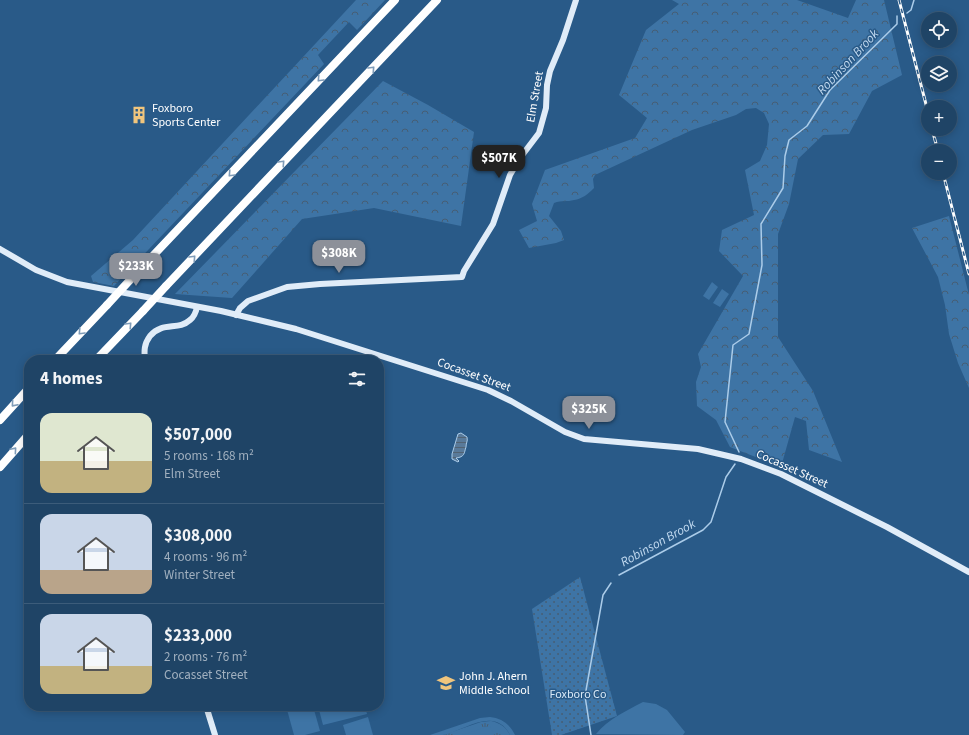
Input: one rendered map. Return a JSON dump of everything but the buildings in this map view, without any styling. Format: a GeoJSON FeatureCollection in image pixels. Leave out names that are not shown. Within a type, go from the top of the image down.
{"type":"FeatureCollection","features":[{"type":"Feature","properties":{"kind":"highway"},"geometry":{"type":"LineString","coordinates":[[60,355],[395,0]]}},
{"type":"Feature","properties":{"kind":"highway"},"geometry":{"type":"LineString","coordinates":[[101,355],[437,0]]}},
{"type":"Feature","properties":{"kind":"highway"},"geometry":{"type":"LineString","coordinates":[[0,420],[24,394]]}},
{"type":"Feature","properties":{"kind":"highway"},"geometry":{"type":"LineString","coordinates":[[0,467],[24,440]]}},
{"type":"Feature","properties":{"kind":"main road","name":"Elm Street"},"geometry":{"type":"LineString","coordinates":[[236,315],[240,308],[248,301],[287,287],[462,277],[464,271],[493,224],[510,175],[520,158],[539,133],[546,108],[547,85],[550,71],[563,40],[576,0]]}},
{"type":"Feature","properties":{"kind":"main road","name":"Cocasset Street"},"geometry":{"type":"LineString","coordinates":[[0,249],[28,266],[62,281],[296,328],[380,355]]}},
{"type":"Feature","properties":{"kind":"main road"},"geometry":{"type":"LineString","coordinates":[[144,355],[146,342],[154,332],[162,327],[182,324],[189,321],[195,314],[197,307]]}},
{"type":"Feature","properties":{"kind":"main road","name":"Cocasset Street"},"geometry":{"type":"LineString","coordinates":[[384,356],[488,390],[504,397],[555,427],[574,436],[595,440],[698,449],[741,459],[781,474],[834,500],[969,572]]}},
{"type":"Feature","properties":{"kind":"main road"},"geometry":{"type":"LineString","coordinates":[[208,711],[215,735]]}},
{"type":"Feature","properties":{"kind":"green space"},"geometry":{"type":"Polygon","coordinates":[[[356,0],[385,0],[357,30],[349,22],[318,55],[324,64],[114,286],[93,282],[91,276],[133,240],[356,0]]]}},
{"type":"Feature","properties":{"kind":"green space"},"geometry":{"type":"Polygon","coordinates":[[[672,0],[797,0],[848,18],[856,0],[884,0],[902,75],[872,91],[849,134],[823,135],[798,159],[789,204],[778,234],[778,337],[813,391],[842,462],[809,450],[806,421],[795,417],[781,467],[730,447],[716,420],[697,406],[696,382],[701,367],[698,354],[743,276],[719,251],[722,230],[754,215],[745,170],[760,161],[767,145],[769,124],[764,113],[756,108],[746,109],[736,115],[692,130],[595,175],[593,179],[594,188],[585,196],[580,199],[554,203],[549,216],[561,231],[564,240],[529,248],[519,230],[537,221],[532,204],[545,170],[635,138],[647,118],[619,95],[646,30],[679,4],[672,0]]]}},
{"type":"Feature","properties":{"kind":"green space"},"geometry":{"type":"Polygon","coordinates":[[[383,81],[474,132],[461,226],[374,208],[302,219],[232,298],[175,294],[383,81]]]}},
{"type":"Feature","properties":{"kind":"green space"},"geometry":{"type":"Polygon","coordinates":[[[949,216],[969,295],[969,388],[958,363],[949,334],[945,305],[938,277],[912,228],[949,216]]]}},
{"type":"Feature","properties":{"kind":"green space"},"geometry":{"type":"Polygon","coordinates":[[[712,282],[718,287],[709,300],[703,296],[712,282]]]}},
{"type":"Feature","properties":{"kind":"green space"},"geometry":{"type":"Polygon","coordinates":[[[722,289],[729,294],[720,307],[713,303],[722,289]]]}},
{"type":"Feature","properties":{"kind":"green space","name":"Foxboro Co"},"geometry":{"type":"Polygon","coordinates":[[[580,577],[617,716],[561,735],[552,735],[532,609],[580,577]]]}},
{"type":"Feature","properties":{"kind":"green space"},"geometry":{"type":"Polygon","coordinates":[[[643,702],[656,704],[667,710],[685,732],[683,735],[596,734],[606,724],[643,702]]]}},
{"type":"Feature","properties":{"kind":"green space"},"geometry":{"type":"Polygon","coordinates":[[[287,711],[314,711],[320,731],[305,735],[294,735],[287,711]]]}},
{"type":"Feature","properties":{"kind":"green space"},"geometry":{"type":"Polygon","coordinates":[[[319,711],[366,711],[367,714],[323,725],[319,711]]]}},
{"type":"Feature","properties":{"kind":"green space"},"geometry":{"type":"Polygon","coordinates":[[[368,717],[373,735],[346,735],[343,725],[368,717]]]}},
{"type":"Feature","properties":{"kind":"green space"},"geometry":{"type":"Polygon","coordinates":[[[490,717],[505,722],[515,735],[510,735],[504,726],[496,722],[488,721],[469,725],[443,735],[430,735],[480,718],[490,717]]]}},
{"type":"Feature","properties":{"kind":"green space"},"geometry":{"type":"Polygon","coordinates":[[[491,721],[502,726],[510,735],[443,735],[481,722],[491,721]]]}},
{"type":"Feature","properties":{"kind":"green space"},"geometry":{"type":"Polygon","coordinates":[[[490,726],[494,735],[462,735],[490,726]]]}},
{"type":"Feature","properties":{"kind":"shaded area"},"geometry":{"type":"Polygon","coordinates":[[[461,433],[467,437],[467,440],[464,454],[461,457],[456,458],[459,461],[458,462],[452,459],[452,454],[458,434],[461,433]]]}},
{"type":"Feature","properties":{"kind":"waterway","name":"Robinson Brook"},"geometry":{"type":"LineString","coordinates":[[907,13],[911,10],[914,0]]}},
{"type":"Feature","properties":{"kind":"waterway","name":"Robinson Brook"},"geometry":{"type":"LineString","coordinates":[[739,452],[725,422],[733,345],[749,334],[762,265],[761,224],[783,188],[785,156],[789,140],[807,126],[830,90],[897,24],[897,16]]}},
{"type":"Feature","properties":{"kind":"waterway","name":"Robinson Brook"},"geometry":{"type":"LineString","coordinates":[[619,575],[703,530],[711,522],[726,477],[735,464]]}},
{"type":"Feature","properties":{"kind":"waterway","name":"Robinson Brook"},"geometry":{"type":"LineString","coordinates":[[591,735],[585,696],[603,595],[611,583]]}},
{"type":"Feature","properties":{"kind":"railway"},"geometry":{"type":"LineString","coordinates":[[899,0],[925,100]]}},
{"type":"Feature","properties":{"kind":"railway"},"geometry":{"type":"LineString","coordinates":[[934,136],[936,144]]}},
{"type":"Feature","properties":{"kind":"railway"},"geometry":{"type":"LineString","coordinates":[[945,180],[969,274]]}},
{"type":"Feature","properties":{"kind":"place","name":"Foxboro Sports Center"},"geometry":{"type":"Point","coordinates":[139,115]}},
{"type":"Feature","properties":{"kind":"place","name":"John J. Ahern Middle School"},"geometry":{"type":"Point","coordinates":[446,683]}}]}
